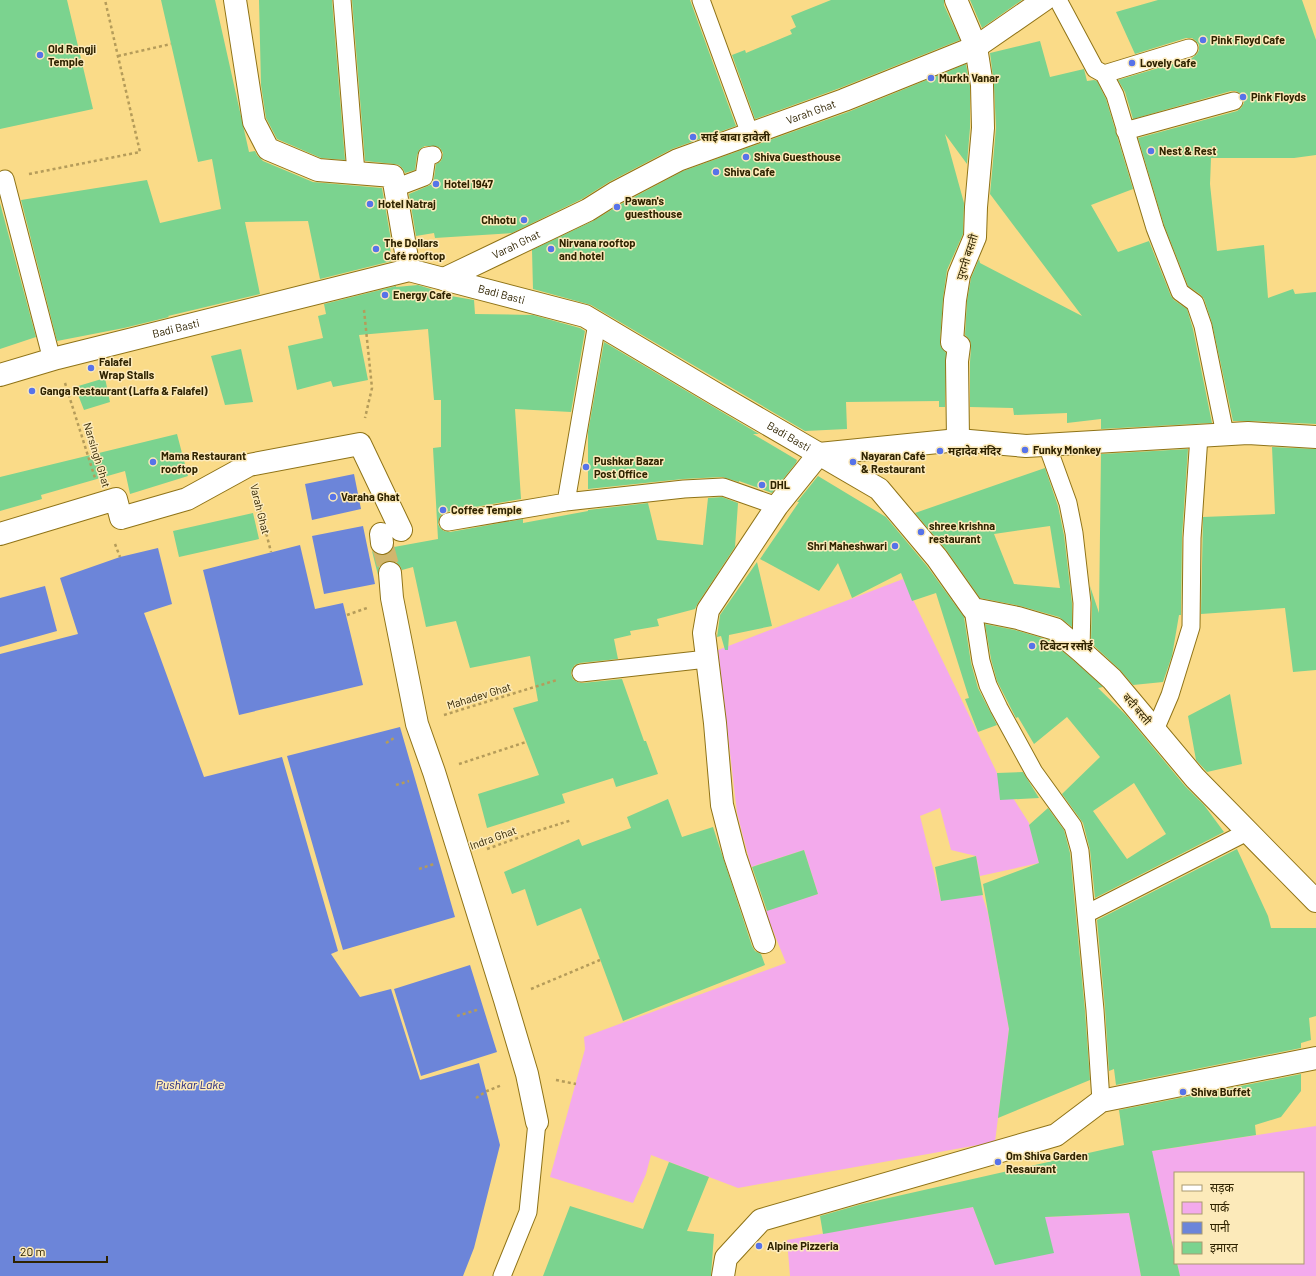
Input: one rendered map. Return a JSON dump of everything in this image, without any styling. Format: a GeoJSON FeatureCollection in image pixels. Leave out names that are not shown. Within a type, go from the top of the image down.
{"type":"FeatureCollection","features":[{"type":"Feature","properties":{"kind":"street"},"geometry":{"type":"LineString","coordinates":[[235,0],[254,122],[268,149],[318,170],[393,176],[409,270]]}},
{"type":"Feature","properties":{"kind":"street"},"geometry":{"type":"LineString","coordinates":[[956,0],[976,47]]}},
{"type":"Feature","properties":{"kind":"street","name":"Varah Ghat"},"geometry":{"type":"LineString","coordinates":[[444,279],[588,210],[615,193],[678,160],[844,100],[976,47],[1044,0]]}},
{"type":"Feature","properties":{"kind":"street","name":"पुरानी बसती"},"geometry":{"type":"LineString","coordinates":[[958,440],[957,361],[959,346],[952,342],[955,300],[959,275],[975,236],[983,128],[982,85],[976,47]]}},
{"type":"Feature","properties":{"kind":"street","name":"Badi Basti"},"geometry":{"type":"LineString","coordinates":[[0,375],[54,359],[409,270],[585,316],[879,489],[937,558],[974,609]]}},
{"type":"Feature","properties":{"kind":"street"},"geometry":{"type":"LineString","coordinates":[[764,942],[735,856],[722,805],[715,722],[704,634],[708,610],[777,506],[819,454],[958,440],[1026,446],[1248,433],[1316,437]]}},
{"type":"Feature","properties":{"kind":"street"},"geometry":{"type":"LineString","coordinates":[[0,534],[116,499],[121,518],[187,499],[249,465],[360,444],[388,536]]}},
{"type":"Feature","properties":{"kind":"street"},"geometry":{"type":"LineString","coordinates":[[390,573],[392,598],[417,724],[434,772],[505,1000],[527,1074],[537,1122]]}},
{"type":"Feature","properties":{"kind":"street","name":"बदी बस्ती"},"geometry":{"type":"LineString","coordinates":[[974,609],[1018,618],[1055,629],[1081,651],[1112,679],[1195,778],[1316,901]]}},
{"type":"Feature","properties":{"kind":"street"},"geometry":{"type":"LineString","coordinates":[[723,1276],[726,1258],[761,1220],[1056,1135],[1101,1101],[1316,1058]]}},
{"type":"Feature","properties":{"kind":"lane"},"geometry":{"type":"LineString","coordinates":[[342,0],[356,173]]}},
{"type":"Feature","properties":{"kind":"lane"},"geometry":{"type":"LineString","coordinates":[[701,0],[750,134]]}},
{"type":"Feature","properties":{"kind":"lane"},"geometry":{"type":"LineString","coordinates":[[1058,0],[1095,69],[1104,74],[1115,95],[1155,228],[1180,292],[1195,303],[1203,326],[1225,434]]}},
{"type":"Feature","properties":{"kind":"lane"},"geometry":{"type":"LineString","coordinates":[[1104,74],[1189,48]]}},
{"type":"Feature","properties":{"kind":"lane"},"geometry":{"type":"LineString","coordinates":[[1125,131],[1234,101]]}},
{"type":"Feature","properties":{"kind":"lane"},"geometry":{"type":"LineString","coordinates":[[395,188],[424,177],[427,156],[433,155]]}},
{"type":"Feature","properties":{"kind":"lane"},"geometry":{"type":"LineString","coordinates":[[5,179],[54,359]]}},
{"type":"Feature","properties":{"kind":"lane"},"geometry":{"type":"LineString","coordinates":[[566,502],[597,323]]}},
{"type":"Feature","properties":{"kind":"lane"},"geometry":{"type":"LineString","coordinates":[[1155,730],[1170,695],[1191,627],[1192,538],[1199,436]]}},
{"type":"Feature","properties":{"kind":"lane"},"geometry":{"type":"LineString","coordinates":[[1047,445],[1068,503],[1074,533],[1082,603],[1081,651]]}},
{"type":"Feature","properties":{"kind":"lane"},"geometry":{"type":"LineString","coordinates":[[448,522],[566,502],[684,489],[723,487],[777,506]]}},
{"type":"Feature","properties":{"kind":"lane"},"geometry":{"type":"LineString","coordinates":[[974,609],[981,661],[988,685],[1034,772],[1073,826],[1080,851],[1095,1010],[1101,1101]]}},
{"type":"Feature","properties":{"kind":"lane"},"geometry":{"type":"LineString","coordinates":[[581,673],[707,659]]}},
{"type":"Feature","properties":{"kind":"lane"},"geometry":{"type":"LineString","coordinates":[[1086,914],[1247,832]]}},
{"type":"Feature","properties":{"kind":"lane"},"geometry":{"type":"LineString","coordinates":[[502,1276],[528,1212],[537,1122]]}},
{"type":"Feature","properties":{"kind":"path"},"geometry":{"type":"LineString","coordinates":[[5,179],[140,152],[105,0]]}},
{"type":"Feature","properties":{"kind":"path"},"geometry":{"type":"LineString","coordinates":[[118,56],[171,44]]}},
{"type":"Feature","properties":{"kind":"path"},"geometry":{"type":"LineString","coordinates":[[360,444],[372,388],[361,282]]}},
{"type":"Feature","properties":{"kind":"path","name":"Narsingh Ghat"},"geometry":{"type":"LineString","coordinates":[[54,359],[79,423],[102,503],[120,557]]}},
{"type":"Feature","properties":{"kind":"path","name":"Varah Ghat"},"geometry":{"type":"LineString","coordinates":[[249,465],[271,552]]}},
{"type":"Feature","properties":{"kind":"path","name":"Mahadev Ghat"},"geometry":{"type":"LineString","coordinates":[[386,743],[401,732],[417,724],[581,673]]}},
{"type":"Feature","properties":{"kind":"path","name":"Indra Ghat"},"geometry":{"type":"LineString","coordinates":[[419,869],[438,862],[460,858],[572,820]]}},
{"type":"Feature","properties":{"kind":"green space"},"geometry":{"type":"Polygon","coordinates":[[[903,579],[997,773],[1029,823],[1039,863],[980,876],[976,856],[951,850],[940,808],[920,816],[941,900],[982,895],[988,913],[1009,1029],[995,1142],[738,1188],[651,1155],[646,1174],[633,1203],[550,1177],[585,1049],[584,1037],[786,963],[765,911],[818,894],[804,850],[751,867],[737,813],[718,650],[903,579]]]}},
{"type":"Feature","properties":{"kind":"green space"},"geometry":{"type":"Polygon","coordinates":[[[1316,1126],[1316,1276],[1180,1276],[1177,1264],[1304,1264],[1304,1172],[1174,1172],[1174,1252],[1155,1166],[1126,1155],[1316,1126]]]}},
{"type":"Feature","properties":{"kind":"green space"},"geometry":{"type":"Polygon","coordinates":[[[973,1207],[995,1265],[1045,1217],[1129,1213],[1141,1276],[790,1276],[787,1240],[973,1207]]]}},
{"type":"Feature","properties":{"kind":"water","name":"Varaha Ghat"},"geometry":{"type":"Polygon","coordinates":[[[354,474],[361,509],[312,520],[305,484],[354,474]]]}},
{"type":"Feature","properties":{"kind":"water"},"geometry":{"type":"Polygon","coordinates":[[[363,526],[375,584],[324,594],[312,536],[363,526]]]}},
{"type":"Feature","properties":{"kind":"water"},"geometry":{"type":"Polygon","coordinates":[[[300,545],[315,609],[343,603],[363,685],[239,715],[203,570],[300,545]]]}},
{"type":"Feature","properties":{"kind":"water","name":"Pushkar Lake"},"geometry":{"type":"Polygon","coordinates":[[[158,548],[172,604],[144,613],[204,777],[282,757],[338,951],[331,954],[360,997],[391,989],[420,1080],[479,1063],[500,1145],[474,1248],[463,1276],[0,1276],[0,654],[78,634],[60,578],[120,557],[158,548]]]}},
{"type":"Feature","properties":{"kind":"water"},"geometry":{"type":"Polygon","coordinates":[[[45,586],[57,631],[0,647],[0,598],[45,586]]]}},
{"type":"Feature","properties":{"kind":"water"},"geometry":{"type":"Polygon","coordinates":[[[400,727],[455,917],[343,950],[287,756],[400,727]]]}},
{"type":"Feature","properties":{"kind":"water"},"geometry":{"type":"Polygon","coordinates":[[[470,965],[497,1052],[421,1076],[394,989],[470,965]]]}},
{"type":"Feature","properties":{"kind":"building","name":"Old Rangji Temple"},"geometry":{"type":"Polygon","coordinates":[[[0,0],[67,0],[93,109],[0,129],[0,0]]]}},
{"type":"Feature","properties":{"kind":"building"},"geometry":{"type":"Polygon","coordinates":[[[161,0],[215,0],[249,152],[255,151],[263,161],[313,182],[382,188],[391,240],[389,241],[392,261],[320,279],[308,221],[245,222],[260,294],[124,328],[57,341],[21,200],[147,180],[160,223],[221,209],[212,159],[198,162],[161,0]]]}},
{"type":"Feature","properties":{"kind":"building"},"geometry":{"type":"Polygon","coordinates":[[[259,0],[332,0],[345,160],[321,158],[277,139],[266,118],[261,85],[259,0]]]}},
{"type":"Feature","properties":{"kind":"building"},"geometry":{"type":"Polygon","coordinates":[[[352,0],[690,0],[736,126],[672,149],[609,182],[582,199],[512,233],[435,238],[434,233],[416,236],[409,194],[432,184],[436,164],[442,159],[443,153],[440,148],[436,146],[425,146],[420,149],[417,155],[415,170],[405,173],[399,165],[365,161],[352,0]]]}},
{"type":"Feature","properties":{"kind":"building"},"geometry":{"type":"Polygon","coordinates":[[[831,0],[944,0],[944,5],[960,40],[840,88],[755,119],[732,55],[745,50],[746,53],[792,34],[790,30],[796,27],[791,16],[831,0]]]}},
{"type":"Feature","properties":{"kind":"building"},"geometry":{"type":"Polygon","coordinates":[[[970,0],[1022,0],[982,28],[970,0]]]}},
{"type":"Feature","properties":{"kind":"building"},"geometry":{"type":"Polygon","coordinates":[[[1158,0],[1302,0],[1316,40],[1316,155],[1294,158],[1211,158],[1210,184],[1217,251],[1264,245],[1268,298],[1293,289],[1295,294],[1316,292],[1316,424],[1233,421],[1212,323],[1204,299],[1201,295],[1188,286],[1164,225],[1138,138],[1237,111],[1244,103],[1244,99],[1241,94],[1236,91],[1231,91],[1133,119],[1125,92],[1118,80],[1192,58],[1199,50],[1199,45],[1196,41],[1192,38],[1186,38],[1135,54],[1116,12],[1158,0]]]}},
{"type":"Feature","properties":{"kind":"building"},"geometry":{"type":"Polygon","coordinates":[[[1040,41],[1050,77],[1084,69],[1087,81],[1097,81],[1106,99],[1133,189],[1091,205],[1118,252],[1149,241],[1171,296],[1174,300],[1187,309],[1193,329],[1212,423],[1101,429],[1101,419],[1067,423],[1067,413],[1014,415],[1013,408],[970,407],[971,347],[970,340],[965,335],[967,301],[971,278],[979,259],[980,263],[1082,316],[990,194],[996,128],[994,85],[990,53],[1040,41]]]}},
{"type":"Feature","properties":{"kind":"building"},"geometry":{"type":"Polygon","coordinates":[[[966,64],[970,86],[970,128],[967,164],[945,134],[964,203],[963,234],[947,270],[943,299],[940,341],[941,347],[946,353],[945,407],[939,407],[939,401],[846,402],[847,429],[805,431],[591,305],[533,289],[532,250],[593,221],[621,204],[683,171],[848,112],[966,64]]]}},
{"type":"Feature","properties":{"kind":"building"},"geometry":{"type":"Polygon","coordinates":[[[0,203],[36,337],[0,349],[0,203]]]}},
{"type":"Feature","properties":{"kind":"building"},"geometry":{"type":"Polygon","coordinates":[[[418,285],[434,290],[434,293],[474,300],[475,314],[533,315],[580,328],[585,331],[571,412],[515,409],[521,499],[446,512],[441,515],[438,524],[444,531],[450,532],[523,519],[523,523],[588,510],[648,503],[657,540],[703,545],[708,498],[722,497],[738,503],[735,547],[695,609],[657,619],[659,626],[630,631],[631,635],[614,639],[618,659],[580,663],[575,665],[572,669],[571,674],[573,679],[582,683],[622,679],[644,741],[646,741],[658,774],[616,787],[613,778],[562,794],[565,803],[487,828],[478,794],[539,775],[513,708],[538,701],[530,656],[470,668],[456,621],[426,627],[413,567],[402,570],[396,562],[389,561],[383,563],[379,567],[378,575],[372,551],[377,555],[384,555],[390,553],[394,547],[438,539],[433,448],[441,447],[441,400],[434,400],[428,329],[359,335],[368,380],[333,387],[331,381],[297,390],[288,346],[323,338],[318,316],[326,314],[324,304],[396,286],[418,285]]]}},
{"type":"Feature","properties":{"kind":"building"},"geometry":{"type":"Polygon","coordinates":[[[604,342],[759,434],[753,434],[797,460],[796,463],[772,493],[739,481],[722,477],[683,479],[588,489],[588,432],[604,342]]]}},
{"type":"Feature","properties":{"kind":"building"},"geometry":{"type":"Polygon","coordinates":[[[241,349],[253,402],[225,405],[211,356],[241,349]]]}},
{"type":"Feature","properties":{"kind":"building"},"geometry":{"type":"Polygon","coordinates":[[[105,378],[110,402],[84,410],[75,387],[105,378]]]}},
{"type":"Feature","properties":{"kind":"building"},"geometry":{"type":"Polygon","coordinates":[[[177,434],[188,476],[130,494],[125,471],[41,495],[42,499],[0,511],[0,477],[177,434]]]}},
{"type":"Feature","properties":{"kind":"building"},"geometry":{"type":"Polygon","coordinates":[[[1272,447],[1316,449],[1316,670],[1293,672],[1285,608],[1201,614],[1203,517],[1275,514],[1272,447]]]}},
{"type":"Feature","properties":{"kind":"building"},"geometry":{"type":"Polygon","coordinates":[[[1188,449],[1182,537],[1181,615],[1179,615],[1172,656],[1163,682],[1133,685],[1120,670],[1091,643],[1092,603],[1090,586],[1099,613],[1101,454],[1188,449]]]}},
{"type":"Feature","properties":{"kind":"building"},"geometry":{"type":"Polygon","coordinates":[[[1045,468],[1058,506],[1064,535],[1072,603],[1072,627],[1059,617],[1020,606],[980,598],[947,551],[915,513],[1045,468]],[[1050,526],[994,534],[1014,584],[1060,588],[1050,526]]]}},
{"type":"Feature","properties":{"kind":"building"},"geometry":{"type":"Polygon","coordinates":[[[818,476],[886,517],[927,566],[964,617],[971,663],[978,688],[997,725],[978,732],[965,699],[969,698],[936,593],[912,601],[901,573],[852,598],[838,563],[819,591],[760,559],[799,502],[797,502],[818,476]]]}},
{"type":"Feature","properties":{"kind":"building"},"geometry":{"type":"Polygon","coordinates":[[[253,513],[259,539],[179,557],[173,531],[253,513]]]}},
{"type":"Feature","properties":{"kind":"building"},"geometry":{"type":"Polygon","coordinates":[[[757,562],[772,626],[729,635],[728,650],[725,650],[721,636],[717,637],[720,615],[757,562]]]}},
{"type":"Feature","properties":{"kind":"building"},"geometry":{"type":"Polygon","coordinates":[[[985,624],[1015,630],[1049,640],[1103,687],[1098,688],[1126,715],[1185,786],[1204,805],[1224,832],[1095,898],[1090,850],[1083,823],[1062,794],[1100,757],[1067,717],[1034,744],[1018,717],[1016,718],[997,681],[991,659],[985,624]],[[1134,783],[1093,811],[1127,859],[1166,834],[1134,783]]]}},
{"type":"Feature","properties":{"kind":"building"},"geometry":{"type":"Polygon","coordinates":[[[1230,694],[1242,764],[1207,772],[1196,760],[1188,716],[1230,694]]]}},
{"type":"Feature","properties":{"kind":"building"},"geometry":{"type":"Polygon","coordinates":[[[1023,772],[1039,798],[1000,800],[997,773],[1023,772]]]}},
{"type":"Feature","properties":{"kind":"building"},"geometry":{"type":"Polygon","coordinates":[[[668,799],[682,837],[713,827],[752,946],[755,951],[761,954],[765,965],[623,1021],[581,908],[537,926],[525,889],[512,894],[504,872],[579,839],[582,846],[631,828],[627,817],[668,799]]]}},
{"type":"Feature","properties":{"kind":"building"},"geometry":{"type":"Polygon","coordinates":[[[1048,808],[1064,830],[1070,853],[1090,1080],[998,1118],[1009,1029],[983,884],[1039,863],[1029,825],[1048,808]]]}},
{"type":"Feature","properties":{"kind":"building"},"geometry":{"type":"Polygon","coordinates":[[[1237,849],[1268,916],[1271,928],[1316,928],[1316,1016],[1309,1018],[1311,1040],[1301,1043],[1301,1048],[1116,1085],[1114,1069],[1109,1071],[1097,920],[1237,849]]]}},
{"type":"Feature","properties":{"kind":"building"},"geometry":{"type":"Polygon","coordinates":[[[804,850],[818,894],[767,911],[752,867],[804,850]]]}},
{"type":"Feature","properties":{"kind":"building"},"geometry":{"type":"Polygon","coordinates":[[[976,856],[983,895],[941,901],[935,867],[976,856]]]}},
{"type":"Feature","properties":{"kind":"building"},"geometry":{"type":"Polygon","coordinates":[[[1301,1074],[1301,1091],[1281,1117],[1255,1125],[1256,1135],[1152,1151],[1174,1251],[1174,1264],[1177,1264],[1180,1276],[1141,1276],[1129,1213],[1045,1217],[1054,1253],[995,1265],[973,1207],[823,1234],[820,1216],[862,1204],[1124,1145],[1119,1110],[1301,1074]]]}},
{"type":"Feature","properties":{"kind":"building"},"geometry":{"type":"Polygon","coordinates":[[[669,1162],[709,1177],[687,1231],[714,1234],[711,1276],[543,1276],[570,1206],[643,1229],[669,1162]]]}},
{"type":"Feature","properties":{"kind":"tunnel"},"geometry":{"type":"LineString","coordinates":[[382,543],[390,573]]}},
{"type":"Feature","properties":{"kind":"place","name":"Pink Floyd Cafe"},"geometry":{"type":"Point","coordinates":[1203,40]}},
{"type":"Feature","properties":{"kind":"place","name":"Old Rangji Temple"},"geometry":{"type":"Point","coordinates":[40,55]}},
{"type":"Feature","properties":{"kind":"place","name":"Lovely Cafe"},"geometry":{"type":"Point","coordinates":[1132,63]}},
{"type":"Feature","properties":{"kind":"place","name":"Murkh Vanar"},"geometry":{"type":"Point","coordinates":[931,78]}},
{"type":"Feature","properties":{"kind":"place","name":"Pink Floyds"},"geometry":{"type":"Point","coordinates":[1243,97]}},
{"type":"Feature","properties":{"kind":"place","name":"साई बाबा हावेली"},"geometry":{"type":"Point","coordinates":[693,137]}},
{"type":"Feature","properties":{"kind":"place","name":"Nest & Rest"},"geometry":{"type":"Point","coordinates":[1151,151]}},
{"type":"Feature","properties":{"kind":"place","name":"Shiva Guesthouse"},"geometry":{"type":"Point","coordinates":[746,157]}},
{"type":"Feature","properties":{"kind":"place","name":"Shiva Cafe"},"geometry":{"type":"Point","coordinates":[716,172]}},
{"type":"Feature","properties":{"kind":"place","name":"Hotel 1947"},"geometry":{"type":"Point","coordinates":[436,184]}},
{"type":"Feature","properties":{"kind":"place","name":"Hotel Natraj"},"geometry":{"type":"Point","coordinates":[370,204]}},
{"type":"Feature","properties":{"kind":"place","name":"Pawan's guesthouse"},"geometry":{"type":"Point","coordinates":[617,207]}},
{"type":"Feature","properties":{"kind":"place","name":"Chhotu"},"geometry":{"type":"Point","coordinates":[524,220]}},
{"type":"Feature","properties":{"kind":"place","name":"The Dollars Café rooftop"},"geometry":{"type":"Point","coordinates":[376,249]}},
{"type":"Feature","properties":{"kind":"place","name":"Nirvana rooftop and hotel"},"geometry":{"type":"Point","coordinates":[551,249]}},
{"type":"Feature","properties":{"kind":"place","name":"Energy Cafe"},"geometry":{"type":"Point","coordinates":[385,295]}},
{"type":"Feature","properties":{"kind":"place","name":"Falafel Wrap Stalls"},"geometry":{"type":"Point","coordinates":[91,368]}},
{"type":"Feature","properties":{"kind":"place","name":"Ganga Restaurant (Laffa & Falafel)"},"geometry":{"type":"Point","coordinates":[32,391]}},
{"type":"Feature","properties":{"kind":"place","name":"Funky Monkey"},"geometry":{"type":"Point","coordinates":[1025,450]}},
{"type":"Feature","properties":{"kind":"place","name":"महादेव मंदिर"},"geometry":{"type":"Point","coordinates":[940,451]}},
{"type":"Feature","properties":{"kind":"place","name":"Mama Restaurant rooftop"},"geometry":{"type":"Point","coordinates":[153,462]}},
{"type":"Feature","properties":{"kind":"place","name":"Nayaran Café & Restaurant"},"geometry":{"type":"Point","coordinates":[853,462]}},
{"type":"Feature","properties":{"kind":"place","name":"Pushkar Bazar Post Office"},"geometry":{"type":"Point","coordinates":[586,467]}},
{"type":"Feature","properties":{"kind":"place","name":"DHL"},"geometry":{"type":"Point","coordinates":[762,485]}},
{"type":"Feature","properties":{"kind":"place","name":"Varaha Ghat"},"geometry":{"type":"Point","coordinates":[333,497]}},
{"type":"Feature","properties":{"kind":"place","name":"Coffee Temple"},"geometry":{"type":"Point","coordinates":[443,510]}},
{"type":"Feature","properties":{"kind":"place","name":"shree krishna restaurant"},"geometry":{"type":"Point","coordinates":[921,532]}},
{"type":"Feature","properties":{"kind":"place","name":"Shri Maheshwari"},"geometry":{"type":"Point","coordinates":[895,546]}},
{"type":"Feature","properties":{"kind":"place","name":"टिबेटन रसोई"},"geometry":{"type":"Point","coordinates":[1032,646]}},
{"type":"Feature","properties":{"kind":"place","name":"Shiva Buffet"},"geometry":{"type":"Point","coordinates":[1183,1092]}},
{"type":"Feature","properties":{"kind":"place","name":"Om Shiva Garden Resaurant"},"geometry":{"type":"Point","coordinates":[998,1162]}},
{"type":"Feature","properties":{"kind":"place","name":"Alpine Pizzeria"},"geometry":{"type":"Point","coordinates":[759,1246]}}]}
